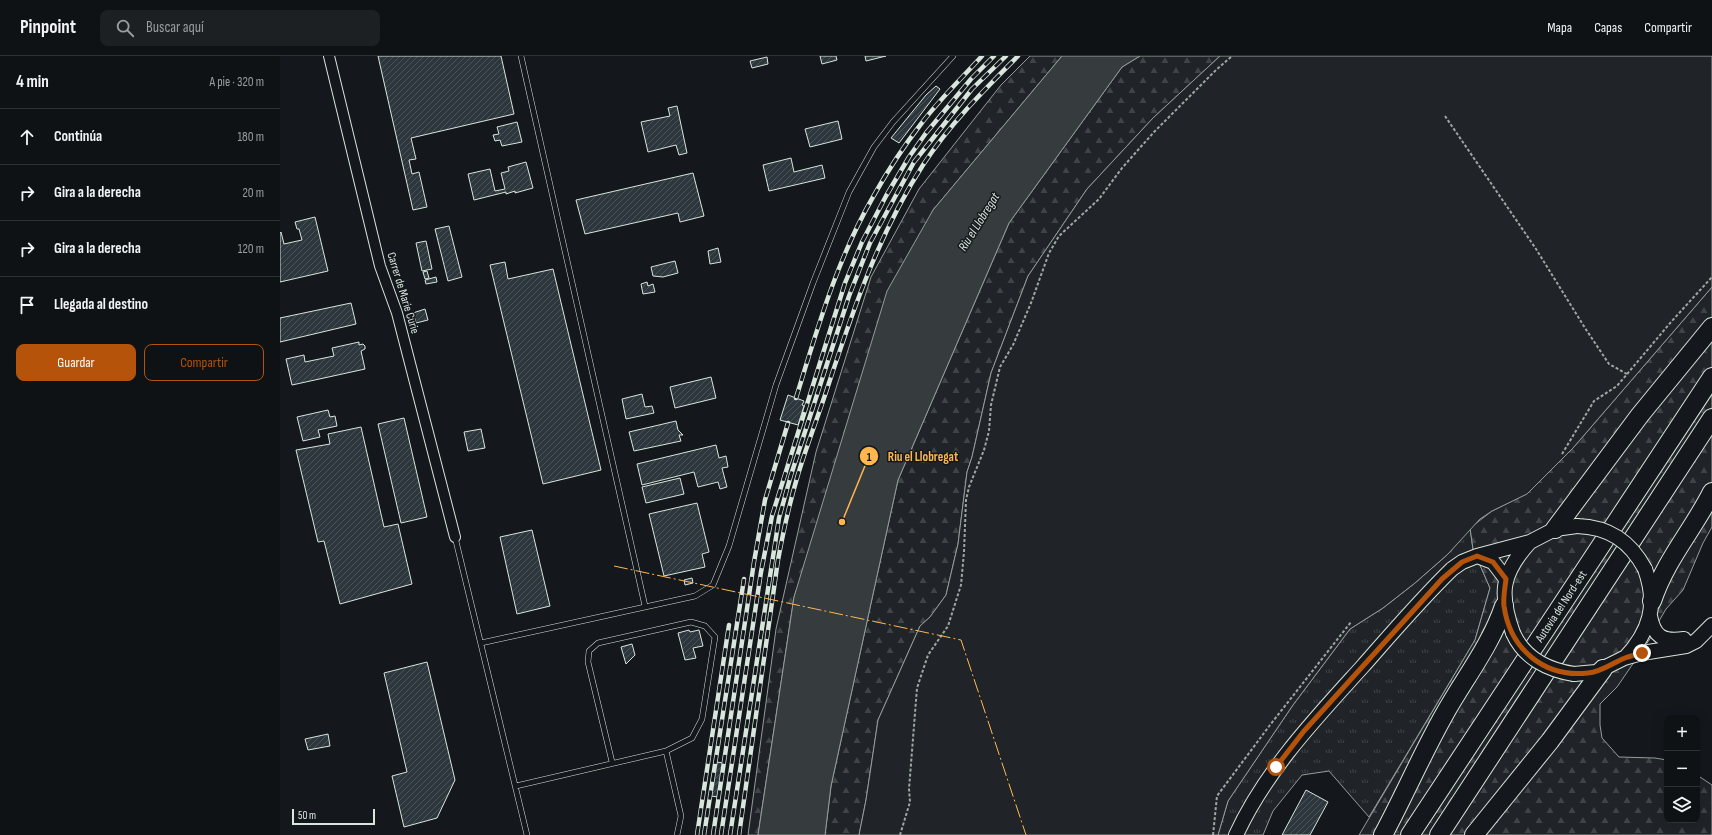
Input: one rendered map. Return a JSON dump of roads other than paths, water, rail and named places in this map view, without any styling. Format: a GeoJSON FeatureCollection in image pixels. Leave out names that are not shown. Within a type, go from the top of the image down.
{"type":"FeatureCollection","features":[{"type":"Feature","properties":{"kind":"highway"},"geometry":{"type":"LineString","coordinates":[[1554,529],[1640,415],[1712,327]]}},
{"type":"Feature","properties":{"kind":"highway","name":"Autovia del Nord-est"},"geometry":{"type":"LineString","coordinates":[[1410,835],[1712,378]]}},
{"type":"Feature","properties":{"kind":"highway","name":"Autovia del Nord-est"},"geometry":{"type":"LineString","coordinates":[[1439,835],[1712,418]]}},
{"type":"Feature","properties":{"kind":"highway"},"geometry":{"type":"LineString","coordinates":[[1651,608],[1660,580],[1670,559],[1712,492]]}},
{"type":"Feature","properties":{"kind":"highway"},"geometry":{"type":"LineString","coordinates":[[1383,835],[1437,729],[1488,640],[1504,606]]}},
{"type":"Feature","properties":{"kind":"highway"},"geometry":{"type":"LineString","coordinates":[[1474,835],[1550,741],[1603,669]]}},
{"type":"Feature","properties":{"kind":"main road"},"geometry":{"type":"LineString","coordinates":[[1236,835],[1253,802],[1276,767],[1304,731],[1442,579],[1462,562],[1477,556],[1530,542],[1554,529],[1577,526],[1600,529],[1620,538],[1634,552],[1645,569],[1651,588],[1651,608],[1654,631],[1671,640],[1683,639],[1709,628]]}},
{"type":"Feature","properties":{"kind":"main road"},"geometry":{"type":"LineString","coordinates":[[1530,542],[1512,565],[1506,579],[1504,606],[1512,634],[1516,640],[1528,655],[1555,670],[1574,674],[1596,672],[1624,658],[1662,649],[1686,646],[1696,641],[1709,628]]}},
{"type":"Feature","properties":{"kind":"main road"},"geometry":{"type":"LineString","coordinates":[[1477,556],[1493,562],[1506,579]]}},
{"type":"Feature","properties":{"kind":"main road"},"geometry":{"type":"LineString","coordinates":[[1624,658],[1637,645],[1646,628],[1651,608]]}},
{"type":"Feature","properties":{"kind":"street","name":"Carrer de Marie Curie"},"geometry":{"type":"LineString","coordinates":[[329,56],[380,266],[397,313],[455,537]]}},
{"type":"Feature","properties":{"kind":"lane"},"geometry":{"type":"LineString","coordinates":[[521,56],[645,606]]}},
{"type":"Feature","properties":{"kind":"lane"},"geometry":{"type":"LineString","coordinates":[[481,643],[695,596],[713,585],[731,539],[776,385],[848,192],[874,147],[893,122],[953,56]]}},
{"type":"Feature","properties":{"kind":"lane"},"geometry":{"type":"LineString","coordinates":[[455,537],[527,835]]}},
{"type":"Feature","properties":{"kind":"lane"},"geometry":{"type":"LineString","coordinates":[[516,786],[612,762],[666,751],[692,738],[702,719],[715,637],[705,626],[691,622],[598,643],[589,651],[588,662],[612,762]]}},
{"type":"Feature","properties":{"kind":"lane"},"geometry":{"type":"LineString","coordinates":[[666,751],[681,816],[677,835]]}},
{"type":"Feature","properties":{"kind":"water"},"geometry":{"type":"Polygon","coordinates":[[[1062,56],[1140,56],[1122,67],[1009,223],[898,480],[831,786],[825,835],[758,835],[794,597],[887,291],[933,210],[1062,56]]]}},
{"type":"Feature","properties":{"kind":"railway"},"geometry":{"type":"LineString","coordinates":[[796,398],[820,321],[838,270],[860,221],[873,197],[884,178],[921,124],[982,56]]}},
{"type":"Feature","properties":{"kind":"railway"},"geometry":{"type":"LineString","coordinates":[[721,835],[761,572],[772,516],[845,283],[862,242],[886,196],[909,157],[926,133],[971,79],[994,56]]}},
{"type":"Feature","properties":{"kind":"railway"},"geometry":{"type":"LineString","coordinates":[[730,835],[779,518],[791,475],[849,296],[870,243],[914,162],[972,89],[1006,56]]}},
{"type":"Feature","properties":{"kind":"railway"},"geometry":{"type":"LineString","coordinates":[[739,835],[778,560],[784,529],[791,498],[801,466],[857,301],[868,272],[893,218],[923,165],[956,122],[1018,56]]}},
{"type":"Feature","properties":{"kind":"railway"},"geometry":{"type":"LineString","coordinates":[[713,835],[754,562],[765,500],[788,423]]}},
{"type":"Feature","properties":{"kind":"railway"},"geometry":{"type":"LineString","coordinates":[[704,835],[744,579]]}},
{"type":"Feature","properties":{"kind":"railway"},"geometry":{"type":"LineString","coordinates":[[697,835],[729,625]]}},
{"type":"Feature","properties":{"kind":"place","name":"Riu el Llobregat"},"geometry":{"type":"Point","coordinates":[842,522]}}]}
